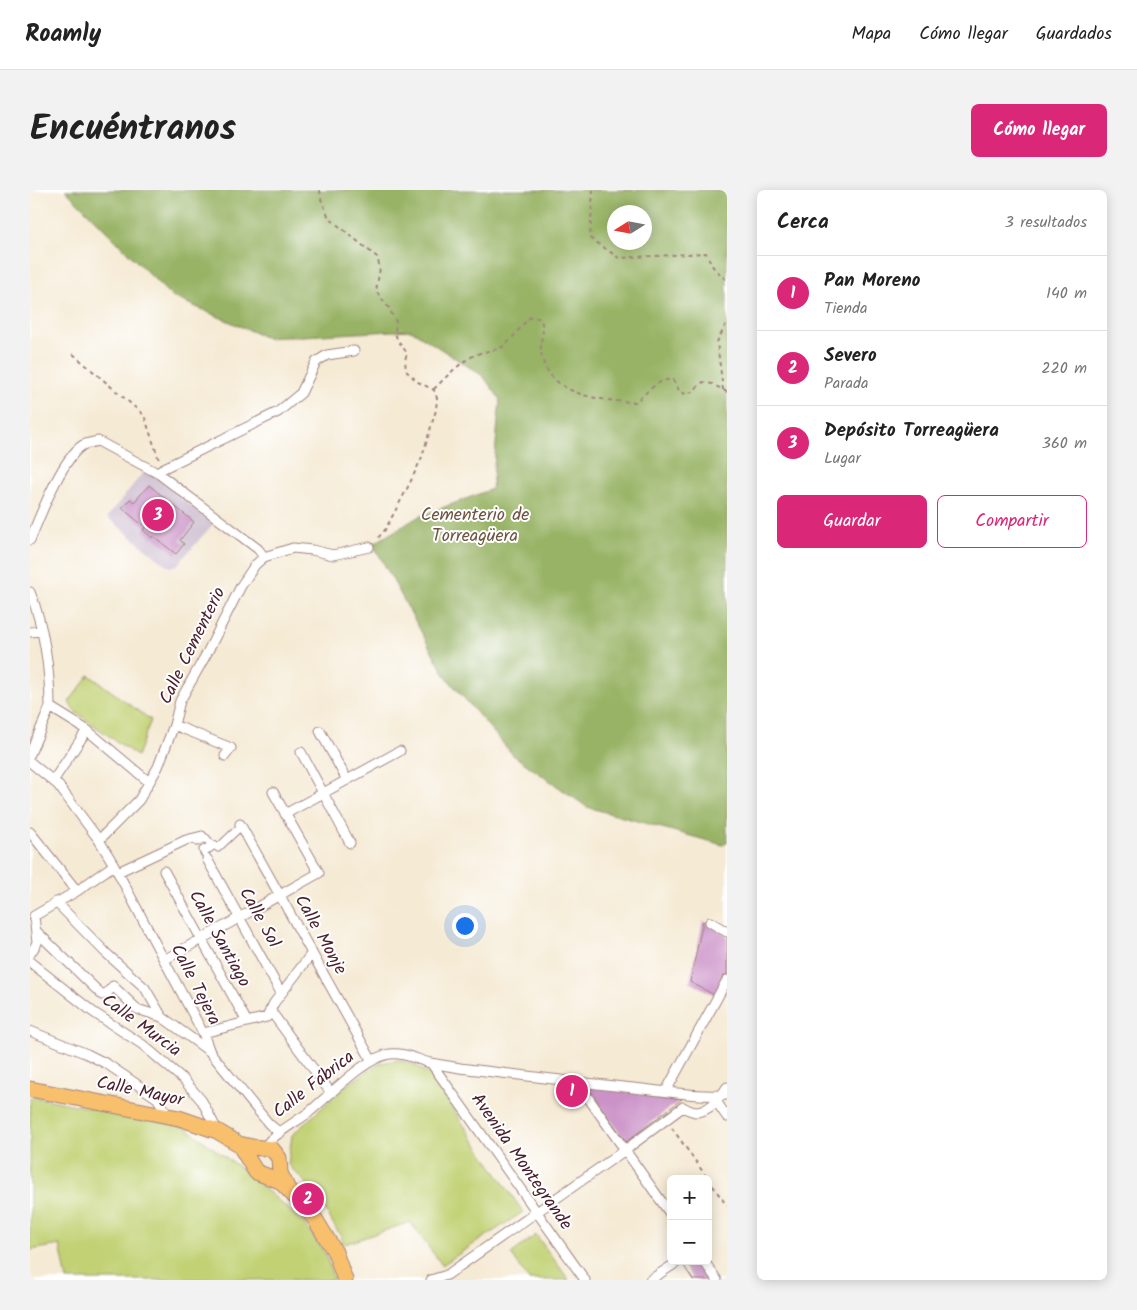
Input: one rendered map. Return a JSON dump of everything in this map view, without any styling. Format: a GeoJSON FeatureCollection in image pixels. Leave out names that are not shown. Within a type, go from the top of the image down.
{"type":"FeatureCollection","features":[{"type":"Feature","properties":{"kind":"main road","name":"Calle Mayor"},"geometry":{"type":"LineString","coordinates":[[30,1089],[169,1116],[217,1131],[239,1144],[263,1147]]}},
{"type":"Feature","properties":{"kind":"main road","name":"Calle Mayor"},"geometry":{"type":"LineString","coordinates":[[239,1144],[251,1163]]}},
{"type":"Feature","properties":{"kind":"main road"},"geometry":{"type":"LineString","coordinates":[[286,1185],[279,1162],[272,1149],[263,1147],[254,1153],[251,1163],[256,1172],[286,1185],[315,1219],[335,1252],[345,1280]]}},
{"type":"Feature","properties":{"kind":"main road"},"geometry":{"type":"LineString","coordinates":[[265,1176],[274,1173],[279,1162]]}},
{"type":"Feature","properties":{"kind":"street"},"geometry":{"type":"LineString","coordinates":[[161,471],[278,412],[301,393],[316,362],[327,355],[354,351]]}},
{"type":"Feature","properties":{"kind":"street"},"geometry":{"type":"LineString","coordinates":[[30,540],[70,456],[84,444],[98,441],[161,471],[258,549],[264,557],[293,548],[333,555],[369,547]]}},
{"type":"Feature","properties":{"kind":"street","name":"Calle Cementerio"},"geometry":{"type":"LineString","coordinates":[[99,840],[139,800],[158,768],[174,725],[180,701],[241,586],[255,565],[264,557]]}},
{"type":"Feature","properties":{"kind":"street"},"geometry":{"type":"LineString","coordinates":[[30,592],[36,606],[42,631],[50,707],[30,754]]}},
{"type":"Feature","properties":{"kind":"street"},"geometry":{"type":"LineString","coordinates":[[30,632],[42,631]]}},
{"type":"Feature","properties":{"kind":"street"},"geometry":{"type":"LineString","coordinates":[[50,707],[87,730],[149,782]]}},
{"type":"Feature","properties":{"kind":"street"},"geometry":{"type":"LineString","coordinates":[[174,725],[231,748],[225,756]]}},
{"type":"Feature","properties":{"kind":"street"},"geometry":{"type":"LineString","coordinates":[[53,781],[87,730]]}},
{"type":"Feature","properties":{"kind":"street"},"geometry":{"type":"LineString","coordinates":[[320,730],[347,780]]}},
{"type":"Feature","properties":{"kind":"street"},"geometry":{"type":"LineString","coordinates":[[285,814],[400,751]]}},
{"type":"Feature","properties":{"kind":"street"},"geometry":{"type":"LineString","coordinates":[[301,752],[350,843]]}},
{"type":"Feature","properties":{"kind":"street","name":"Calle Tejera"},"geometry":{"type":"LineString","coordinates":[[30,762],[58,785],[99,840],[116,868],[202,1033],[210,1052],[278,1134]]}},
{"type":"Feature","properties":{"kind":"street"},"geometry":{"type":"LineString","coordinates":[[164,960],[319,873],[273,792]]}},
{"type":"Feature","properties":{"kind":"street"},"geometry":{"type":"LineString","coordinates":[[202,836],[196,840],[197,842],[206,838],[212,845],[203,850],[204,853],[214,845],[218,848],[240,825]]}},
{"type":"Feature","properties":{"kind":"street","name":"Calle Monje"},"geometry":{"type":"LineString","coordinates":[[240,825],[372,1061]]}},
{"type":"Feature","properties":{"kind":"street"},"geometry":{"type":"LineString","coordinates":[[30,832],[77,891]]}},
{"type":"Feature","properties":{"kind":"street"},"geometry":{"type":"LineString","coordinates":[[30,954],[37,943],[34,916],[116,868],[186,840],[202,836]]}},
{"type":"Feature","properties":{"kind":"street","name":"Calle Sol"},"geometry":{"type":"LineString","coordinates":[[207,859],[281,993]]}},
{"type":"Feature","properties":{"kind":"street","name":"Calle Santiago"},"geometry":{"type":"LineString","coordinates":[[164,871],[200,940],[247,1022]]}},
{"type":"Feature","properties":{"kind":"street"},"geometry":{"type":"LineString","coordinates":[[56,902],[106,953],[145,988],[162,1018]]}},
{"type":"Feature","properties":{"kind":"street"},"geometry":{"type":"LineString","coordinates":[[710,922],[727,932]]}},
{"type":"Feature","properties":{"kind":"street"},"geometry":{"type":"LineString","coordinates":[[36,931],[102,995],[107,993],[113,986],[137,1009],[162,1018],[210,1052]]}},
{"type":"Feature","properties":{"kind":"street"},"geometry":{"type":"LineString","coordinates":[[202,1033],[266,1017],[281,993],[312,953]]}},
{"type":"Feature","properties":{"kind":"street","name":"Calle Murcia"},"geometry":{"type":"LineString","coordinates":[[30,962],[93,1012],[143,1045],[183,1079],[202,1101],[217,1131]]}},
{"type":"Feature","properties":{"kind":"street"},"geometry":{"type":"LineString","coordinates":[[666,1092],[727,980]]}},
{"type":"Feature","properties":{"kind":"street"},"geometry":{"type":"LineString","coordinates":[[270,1010],[331,1093]]}},
{"type":"Feature","properties":{"kind":"street"},"geometry":{"type":"LineString","coordinates":[[30,1031],[88,1054],[107,1064],[157,1098],[169,1116]]}},
{"type":"Feature","properties":{"kind":"street"},"geometry":{"type":"LineString","coordinates":[[372,1061],[382,1056],[393,1054],[431,1063],[577,1082],[666,1092],[723,1095]]}},
{"type":"Feature","properties":{"kind":"street","name":"Calle Fábrica"},"geometry":{"type":"LineString","coordinates":[[263,1147],[273,1136],[309,1112],[372,1061]]}},
{"type":"Feature","properties":{"kind":"street","name":"Avenida Montegrande"},"geometry":{"type":"LineString","coordinates":[[431,1063],[585,1280]]}},
{"type":"Feature","properties":{"kind":"street"},"geometry":{"type":"LineString","coordinates":[[577,1082],[667,1209]]}},
{"type":"Feature","properties":{"kind":"street"},"geometry":{"type":"LineString","coordinates":[[723,1095],[727,1117]]}},
{"type":"Feature","properties":{"kind":"street"},"geometry":{"type":"LineString","coordinates":[[430,1280],[446,1277],[683,1107],[696,1112],[706,1109],[723,1095]]}},
{"type":"Feature","properties":{"kind":"street","name":"Calle Fábrica"},"geometry":{"type":"LineString","coordinates":[[278,1134],[279,1162]]}},
{"type":"Feature","properties":{"kind":"street"},"geometry":{"type":"LineString","coordinates":[[650,1280],[672,1265]]}},
{"type":"Feature","properties":{"kind":"street"},"geometry":{"type":"LineString","coordinates":[[707,1265],[717,1280]]}},
{"type":"Feature","properties":{"kind":"path"},"geometry":{"type":"LineString","coordinates":[[320,190],[321,199],[328,218],[377,257],[380,268],[376,291],[389,308],[396,322],[395,332],[397,339],[407,352],[405,360],[406,371],[418,382],[434,390],[438,398],[422,457],[385,530],[369,547]]}},
{"type":"Feature","properties":{"kind":"path"},"geometry":{"type":"LineString","coordinates":[[593,190],[590,238],[619,258],[706,253],[713,267],[727,281]]}},
{"type":"Feature","properties":{"kind":"path"},"geometry":{"type":"LineString","coordinates":[[434,390],[471,357],[478,353],[495,351],[505,345],[514,337],[526,320],[532,317],[538,318],[541,322],[544,332],[541,347],[544,362],[549,373],[556,381],[578,394],[609,401],[635,402],[662,381],[670,380],[673,380],[680,392],[686,394],[692,392],[703,382],[712,384],[727,392]]}},
{"type":"Feature","properties":{"kind":"path"},"geometry":{"type":"LineString","coordinates":[[723,390],[717,342],[727,322]]}},
{"type":"Feature","properties":{"kind":"path"},"geometry":{"type":"LineString","coordinates":[[73,354],[144,416],[161,471]]}},
{"type":"Feature","properties":{"kind":"path"},"geometry":{"type":"LineString","coordinates":[[666,1120],[705,1175]]}},
{"type":"Feature","properties":{"kind":"path"},"geometry":{"type":"LineString","coordinates":[[712,1185],[727,1206]]}},
{"type":"Feature","properties":{"kind":"shaded area"},"geometry":{"type":"Polygon","coordinates":[[[146,469],[213,524],[177,565],[171,567],[166,565],[107,517],[146,469]]]}},
{"type":"Feature","properties":{"kind":"green space","name":"Cementerio de Torreagüera"},"geometry":{"type":"Polygon","coordinates":[[[65,190],[727,190],[727,843],[723,845],[587,807],[513,755],[446,677],[373,544],[418,517],[492,489],[500,399],[483,376],[411,330],[267,338],[171,296],[65,190]]]}},
{"type":"Feature","properties":{"kind":"green space"},"geometry":{"type":"Polygon","coordinates":[[[89,675],[151,720],[137,756],[74,711],[69,702],[89,675]]]}},
{"type":"Feature","properties":{"kind":"green space"},"geometry":{"type":"Polygon","coordinates":[[[398,1060],[413,1064],[429,1074],[523,1212],[442,1265],[410,1222],[345,1244],[315,1192],[288,1165],[292,1135],[347,1085],[380,1063],[398,1060]]]}},
{"type":"Feature","properties":{"kind":"green space"},"geometry":{"type":"Polygon","coordinates":[[[30,1096],[185,1127],[248,1174],[303,1222],[326,1255],[334,1280],[67,1280],[60,1245],[30,1250],[30,1096]]]}},
{"type":"Feature","properties":{"kind":"green space"},"geometry":{"type":"Polygon","coordinates":[[[536,1235],[569,1280],[529,1280],[511,1254],[536,1235]]]}},
{"type":"Feature","properties":{"kind":"building"},"geometry":{"type":"Polygon","coordinates":[[[149,485],[194,522],[180,540],[184,544],[176,554],[153,536],[152,538],[143,530],[145,527],[122,508],[130,499],[134,502],[149,485]]]}},
{"type":"Feature","properties":{"kind":"building"},"geometry":{"type":"Polygon","coordinates":[[[703,921],[727,935],[727,980],[718,997],[690,982],[703,921]]]}},
{"type":"Feature","properties":{"kind":"building"},"geometry":{"type":"Polygon","coordinates":[[[587,1086],[682,1099],[626,1142],[587,1086]]]}},
{"type":"Feature","properties":{"kind":"building"},"geometry":{"type":"Polygon","coordinates":[[[683,1265],[702,1265],[712,1280],[693,1280],[683,1265]]]}},
{"type":"Feature","properties":{"kind":"place","name":"Depósito Torreagüera"},"geometry":{"type":"Point","coordinates":[158,515]}},
{"type":"Feature","properties":{"kind":"place","name":"Pan Moreno"},"geometry":{"type":"Point","coordinates":[572,1091]}},
{"type":"Feature","properties":{"kind":"place","name":"Severo"},"geometry":{"type":"Point","coordinates":[308,1199]}}]}
